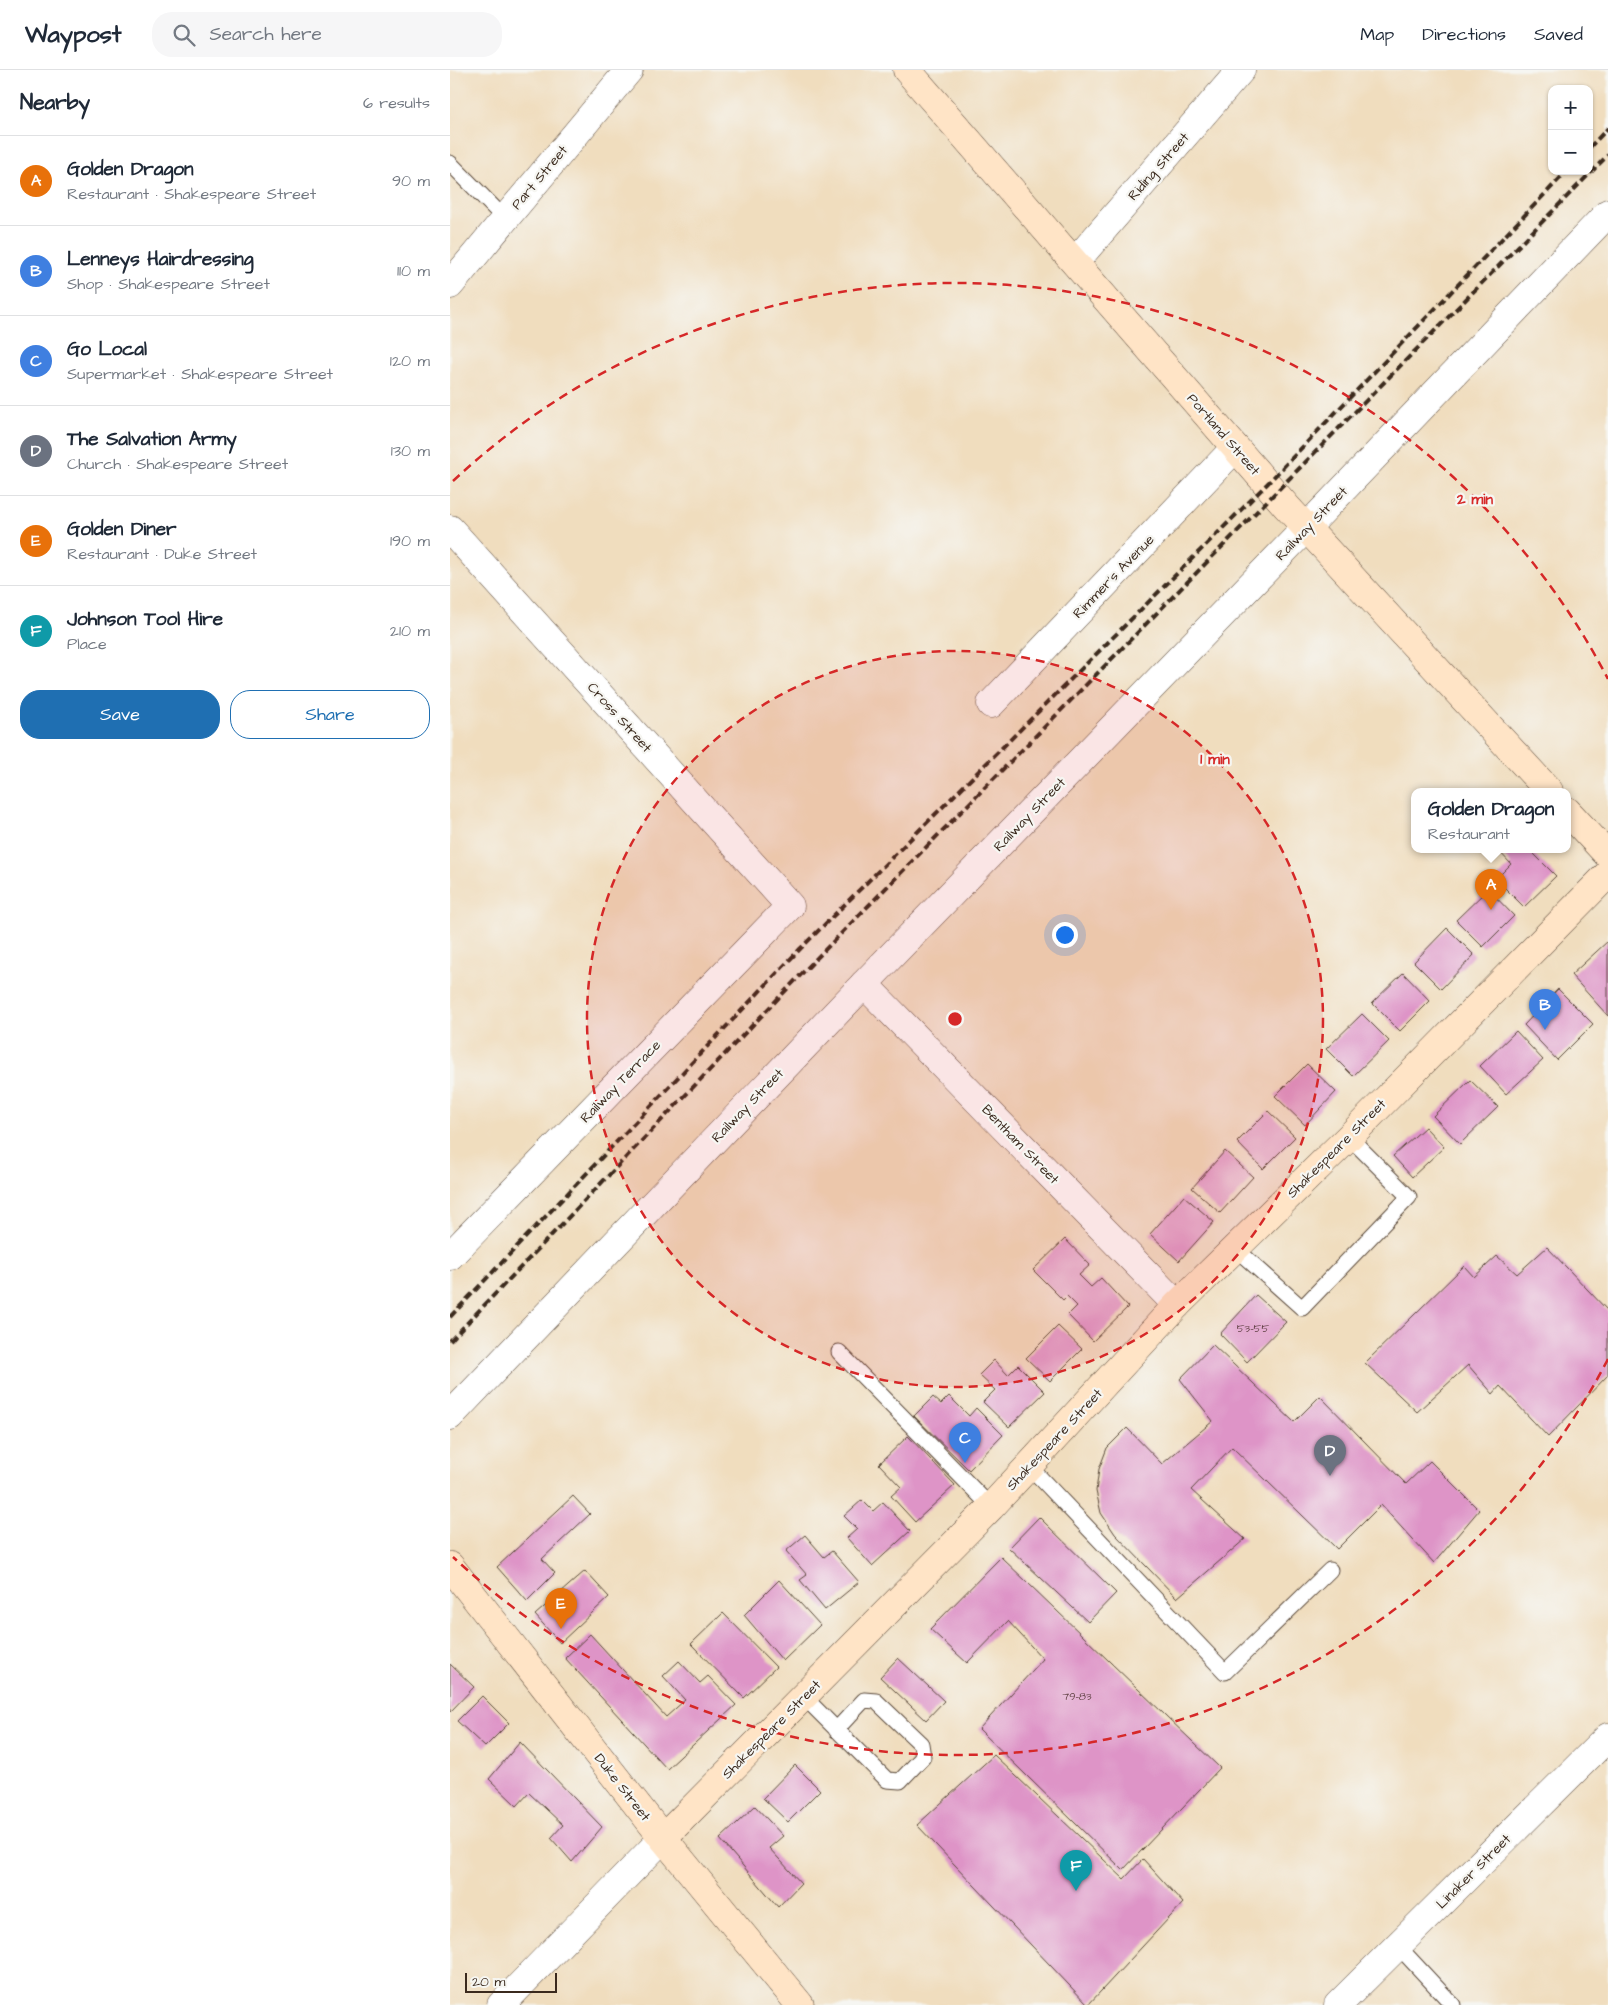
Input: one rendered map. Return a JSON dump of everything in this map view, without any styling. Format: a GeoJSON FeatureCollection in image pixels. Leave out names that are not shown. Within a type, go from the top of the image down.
{"type":"FeatureCollection","features":[{"type":"Feature","properties":{"kind":"street","name":"Part Street"},"geometry":{"type":"LineString","coordinates":[[450,285],[629,70]]}},
{"type":"Feature","properties":{"kind":"street","name":"Riding Street"},"geometry":{"type":"LineString","coordinates":[[1075,262],[1241,70]]}},
{"type":"Feature","properties":{"kind":"street","name":"Portland Street"},"geometry":{"type":"LineString","coordinates":[[917,74],[1075,262],[1306,528],[1546,788]]}},
{"type":"Feature","properties":{"kind":"street","name":"Railway Street"},"geometry":{"type":"LineString","coordinates":[[450,1416],[1608,212]]}},
{"type":"Feature","properties":{"kind":"street","name":"Rimmer's Avenue"},"geometry":{"type":"LineString","coordinates":[[991,704],[1236,448]]}},
{"type":"Feature","properties":{"kind":"street","name":"Cross Street"},"geometry":{"type":"LineString","coordinates":[[450,528],[790,906]]}},
{"type":"Feature","properties":{"kind":"street"},"geometry":{"type":"LineString","coordinates":[[1571,815],[1608,855]]}},
{"type":"Feature","properties":{"kind":"street","name":"Shakespeare Street"},"geometry":{"type":"LineString","coordinates":[[501,2005],[663,1838],[991,1507],[1177,1305],[1349,1137],[1608,874]]}},
{"type":"Feature","properties":{"kind":"street","name":"Railway Terrace"},"geometry":{"type":"LineString","coordinates":[[450,1256],[790,906]]}},
{"type":"Feature","properties":{"kind":"street","name":"Bentham Street"},"geometry":{"type":"LineString","coordinates":[[864,984],[1177,1305]]}},
{"type":"Feature","properties":{"kind":"street","name":"Duke Street"},"geometry":{"type":"LineString","coordinates":[[450,1566],[663,1838],[800,2005]]}},
{"type":"Feature","properties":{"kind":"street","name":"Linaker Street"},"geometry":{"type":"LineString","coordinates":[[1338,2005],[1608,1737]]}},
{"type":"Feature","properties":{"kind":"lane"},"geometry":{"type":"LineString","coordinates":[[450,163],[505,219]]}},
{"type":"Feature","properties":{"kind":"lane"},"geometry":{"type":"LineString","coordinates":[[1235,1248],[1302,1308],[1409,1197],[1349,1137]]}},
{"type":"Feature","properties":{"kind":"lane"},"geometry":{"type":"LineString","coordinates":[[840,1352],[991,1507]]}},
{"type":"Feature","properties":{"kind":"lane"},"geometry":{"type":"LineString","coordinates":[[1029,1466],[1225,1672],[1330,1570]]}},
{"type":"Feature","properties":{"kind":"lane"},"geometry":{"type":"LineString","coordinates":[[803,1696],[836,1730],[887,1780],[900,1781],[924,1757],[921,1744],[876,1701],[864,1700],[836,1730]]}},
{"type":"Feature","properties":{"kind":"lane"},"geometry":{"type":"LineString","coordinates":[[1398,1946],[1453,2005]]}},
{"type":"Feature","properties":{"kind":"building"},"geometry":{"type":"Polygon","coordinates":[[[1501,853],[1533,853],[1556,876],[1524,907],[1496,879],[1511,864],[1501,853]]]}},
{"type":"Feature","properties":{"kind":"building"},"geometry":{"type":"Polygon","coordinates":[[[1488,889],[1514,916],[1483,947],[1456,920],[1488,889]]]}},
{"type":"Feature","properties":{"kind":"building"},"geometry":{"type":"Polygon","coordinates":[[[1447,928],[1474,955],[1441,989],[1414,962],[1447,928]]]}},
{"type":"Feature","properties":{"kind":"building"},"geometry":{"type":"Polygon","coordinates":[[[1608,941],[1608,1016],[1571,975],[1608,941]]]}},
{"type":"Feature","properties":{"kind":"building"},"geometry":{"type":"Polygon","coordinates":[[[1403,973],[1430,1001],[1400,1031],[1372,1003],[1403,973]]]}},
{"type":"Feature","properties":{"kind":"building"},"geometry":{"type":"Polygon","coordinates":[[[1558,989],[1593,1024],[1557,1060],[1524,1025],[1558,989]]]}},
{"type":"Feature","properties":{"kind":"building"},"geometry":{"type":"Polygon","coordinates":[[[1362,1014],[1389,1041],[1353,1076],[1326,1049],[1362,1014]]]}},
{"type":"Feature","properties":{"kind":"building"},"geometry":{"type":"Polygon","coordinates":[[[1516,1031],[1543,1060],[1506,1094],[1480,1066],[1516,1031]]]}},
{"type":"Feature","properties":{"kind":"building"},"geometry":{"type":"Polygon","coordinates":[[[1307,1064],[1336,1092],[1305,1125],[1275,1096],[1307,1064]]]}},
{"type":"Feature","properties":{"kind":"building"},"geometry":{"type":"Polygon","coordinates":[[[1470,1080],[1498,1107],[1460,1144],[1433,1116],[1470,1080]]]}},
{"type":"Feature","properties":{"kind":"building"},"geometry":{"type":"Polygon","coordinates":[[[1268,1111],[1295,1137],[1263,1169],[1237,1142],[1268,1111]]]}},
{"type":"Feature","properties":{"kind":"building"},"geometry":{"type":"Polygon","coordinates":[[[1425,1127],[1444,1147],[1412,1177],[1393,1156],[1425,1127]]]}},
{"type":"Feature","properties":{"kind":"building"},"geometry":{"type":"Polygon","coordinates":[[[1225,1151],[1253,1177],[1220,1213],[1192,1188],[1225,1151]]]}},
{"type":"Feature","properties":{"kind":"building"},"geometry":{"type":"Polygon","coordinates":[[[1184,1196],[1214,1222],[1179,1261],[1150,1234],[1184,1196]]]}},
{"type":"Feature","properties":{"kind":"building"},"geometry":{"type":"Polygon","coordinates":[[[1065,1239],[1090,1265],[1079,1275],[1091,1287],[1101,1278],[1128,1307],[1093,1341],[1068,1315],[1077,1306],[1067,1296],[1063,1300],[1033,1270],[1065,1239]]]}},
{"type":"Feature","properties":{"kind":"building"},"geometry":{"type":"Polygon","coordinates":[[[1547,1247],[1608,1311],[1608,1375],[1548,1437],[1500,1386],[1493,1394],[1468,1365],[1417,1412],[1365,1363],[1464,1266],[1474,1277],[1497,1256],[1517,1274],[1547,1247]]]}},
{"type":"Feature","properties":{"kind":"building"},"geometry":{"type":"Polygon","coordinates":[[[1256,1295],[1286,1322],[1247,1362],[1220,1334],[1256,1295]]]}},
{"type":"Feature","properties":{"kind":"building"},"geometry":{"type":"Polygon","coordinates":[[[1058,1326],[1082,1349],[1050,1381],[1026,1358],[1058,1326]]]}},
{"type":"Feature","properties":{"kind":"building"},"geometry":{"type":"Polygon","coordinates":[[[1213,1345],[1294,1422],[1320,1396],[1406,1484],[1430,1461],[1479,1510],[1434,1563],[1381,1505],[1337,1549],[1232,1447],[1191,1490],[1245,1539],[1177,1598],[1115,1534],[1101,1513],[1096,1491],[1099,1469],[1107,1448],[1127,1428],[1162,1464],[1213,1421],[1180,1379],[1213,1345]]]}},
{"type":"Feature","properties":{"kind":"building"},"geometry":{"type":"Polygon","coordinates":[[[994,1360],[1008,1375],[1018,1365],[1045,1392],[1009,1427],[983,1402],[995,1390],[979,1375],[994,1360]]]}},
{"type":"Feature","properties":{"kind":"building"},"geometry":{"type":"Polygon","coordinates":[[[949,1396],[969,1416],[976,1408],[1003,1435],[969,1470],[914,1416],[933,1397],[941,1404],[949,1396]]]}},
{"type":"Feature","properties":{"kind":"building"},"geometry":{"type":"Polygon","coordinates":[[[908,1436],[955,1485],[915,1522],[891,1496],[901,1487],[879,1464],[908,1436]]]}},
{"type":"Feature","properties":{"kind":"building"},"geometry":{"type":"Polygon","coordinates":[[[573,1496],[590,1514],[542,1559],[555,1573],[527,1601],[497,1567],[573,1496]]]}},
{"type":"Feature","properties":{"kind":"building"},"geometry":{"type":"Polygon","coordinates":[[[862,1500],[873,1511],[883,1502],[910,1531],[872,1566],[847,1538],[857,1529],[844,1516],[862,1500]]]}},
{"type":"Feature","properties":{"kind":"building"},"geometry":{"type":"Polygon","coordinates":[[[1039,1517],[1116,1593],[1088,1622],[1009,1548],[1039,1517]]]}},
{"type":"Feature","properties":{"kind":"building"},"geometry":{"type":"Polygon","coordinates":[[[805,1535],[824,1557],[832,1551],[859,1582],[825,1610],[800,1580],[807,1575],[786,1551],[805,1535]]]}},
{"type":"Feature","properties":{"kind":"building"},"geometry":{"type":"Polygon","coordinates":[[[1001,1557],[1220,1768],[1123,1870],[979,1729],[1043,1659],[1008,1621],[967,1663],[930,1629],[1001,1557]]]}},
{"type":"Feature","properties":{"kind":"building"},"geometry":{"type":"Polygon","coordinates":[[[585,1571],[609,1597],[560,1643],[535,1615],[585,1571]]]}},
{"type":"Feature","properties":{"kind":"building"},"geometry":{"type":"Polygon","coordinates":[[[779,1580],[820,1625],[783,1661],[744,1615],[779,1580]]]}},
{"type":"Feature","properties":{"kind":"building"},"geometry":{"type":"Polygon","coordinates":[[[723,1613],[776,1667],[744,1698],[691,1644],[723,1613]]]}},
{"type":"Feature","properties":{"kind":"building"},"geometry":{"type":"Polygon","coordinates":[[[590,1634],[666,1717],[685,1700],[663,1676],[679,1661],[700,1683],[708,1676],[736,1705],[667,1769],[565,1658],[590,1634]]]}},
{"type":"Feature","properties":{"kind":"building"},"geometry":{"type":"Polygon","coordinates":[[[898,1658],[944,1701],[926,1720],[880,1677],[898,1658]]]}},
{"type":"Feature","properties":{"kind":"building"},"geometry":{"type":"Polygon","coordinates":[[[450,1664],[474,1687],[450,1712],[450,1664]]]}},
{"type":"Feature","properties":{"kind":"building"},"geometry":{"type":"Polygon","coordinates":[[[482,1696],[509,1723],[485,1747],[457,1721],[482,1696]]]}},
{"type":"Feature","properties":{"kind":"building"},"geometry":{"type":"Polygon","coordinates":[[[520,1742],[602,1827],[572,1862],[551,1838],[563,1825],[529,1793],[517,1806],[489,1779],[520,1742]]]}},
{"type":"Feature","properties":{"kind":"building"},"geometry":{"type":"Polygon","coordinates":[[[994,1755],[1124,1879],[1143,1859],[1183,1903],[1088,2005],[917,1825],[994,1755]]]}},
{"type":"Feature","properties":{"kind":"building"},"geometry":{"type":"Polygon","coordinates":[[[795,1765],[820,1790],[788,1822],[763,1798],[795,1765]]]}},
{"type":"Feature","properties":{"kind":"building"},"geometry":{"type":"Polygon","coordinates":[[[755,1806],[783,1836],[769,1848],[801,1883],[778,1907],[720,1839],[755,1806]]]}},
{"type":"Feature","properties":{"kind":"railway"},"geometry":{"type":"LineString","coordinates":[[1593,144],[1608,128]]}},
{"type":"Feature","properties":{"kind":"railway"},"geometry":{"type":"LineString","coordinates":[[450,1341],[813,962],[1608,155]]}},
{"type":"Feature","properties":{"kind":"railway"},"geometry":{"type":"LineString","coordinates":[[450,1317],[800,949],[1267,484],[1563,175]]}},
{"type":"Feature","properties":{"kind":"place","name":"Golden Dragon"},"geometry":{"type":"Point","coordinates":[1491,910]}},
{"type":"Feature","properties":{"kind":"place","name":"Lenneys Hairdressing"},"geometry":{"type":"Point","coordinates":[1545,1030]}},
{"type":"Feature","properties":{"kind":"place","name":"Go Local"},"geometry":{"type":"Point","coordinates":[965,1463]}},
{"type":"Feature","properties":{"kind":"place","name":"The Salvation Army"},"geometry":{"type":"Point","coordinates":[1330,1476]}},
{"type":"Feature","properties":{"kind":"place","name":"Golden Diner"},"geometry":{"type":"Point","coordinates":[561,1629]}},
{"type":"Feature","properties":{"kind":"place","name":"Johnson Tool Hire"},"geometry":{"type":"Point","coordinates":[1076,1891]}}]}
